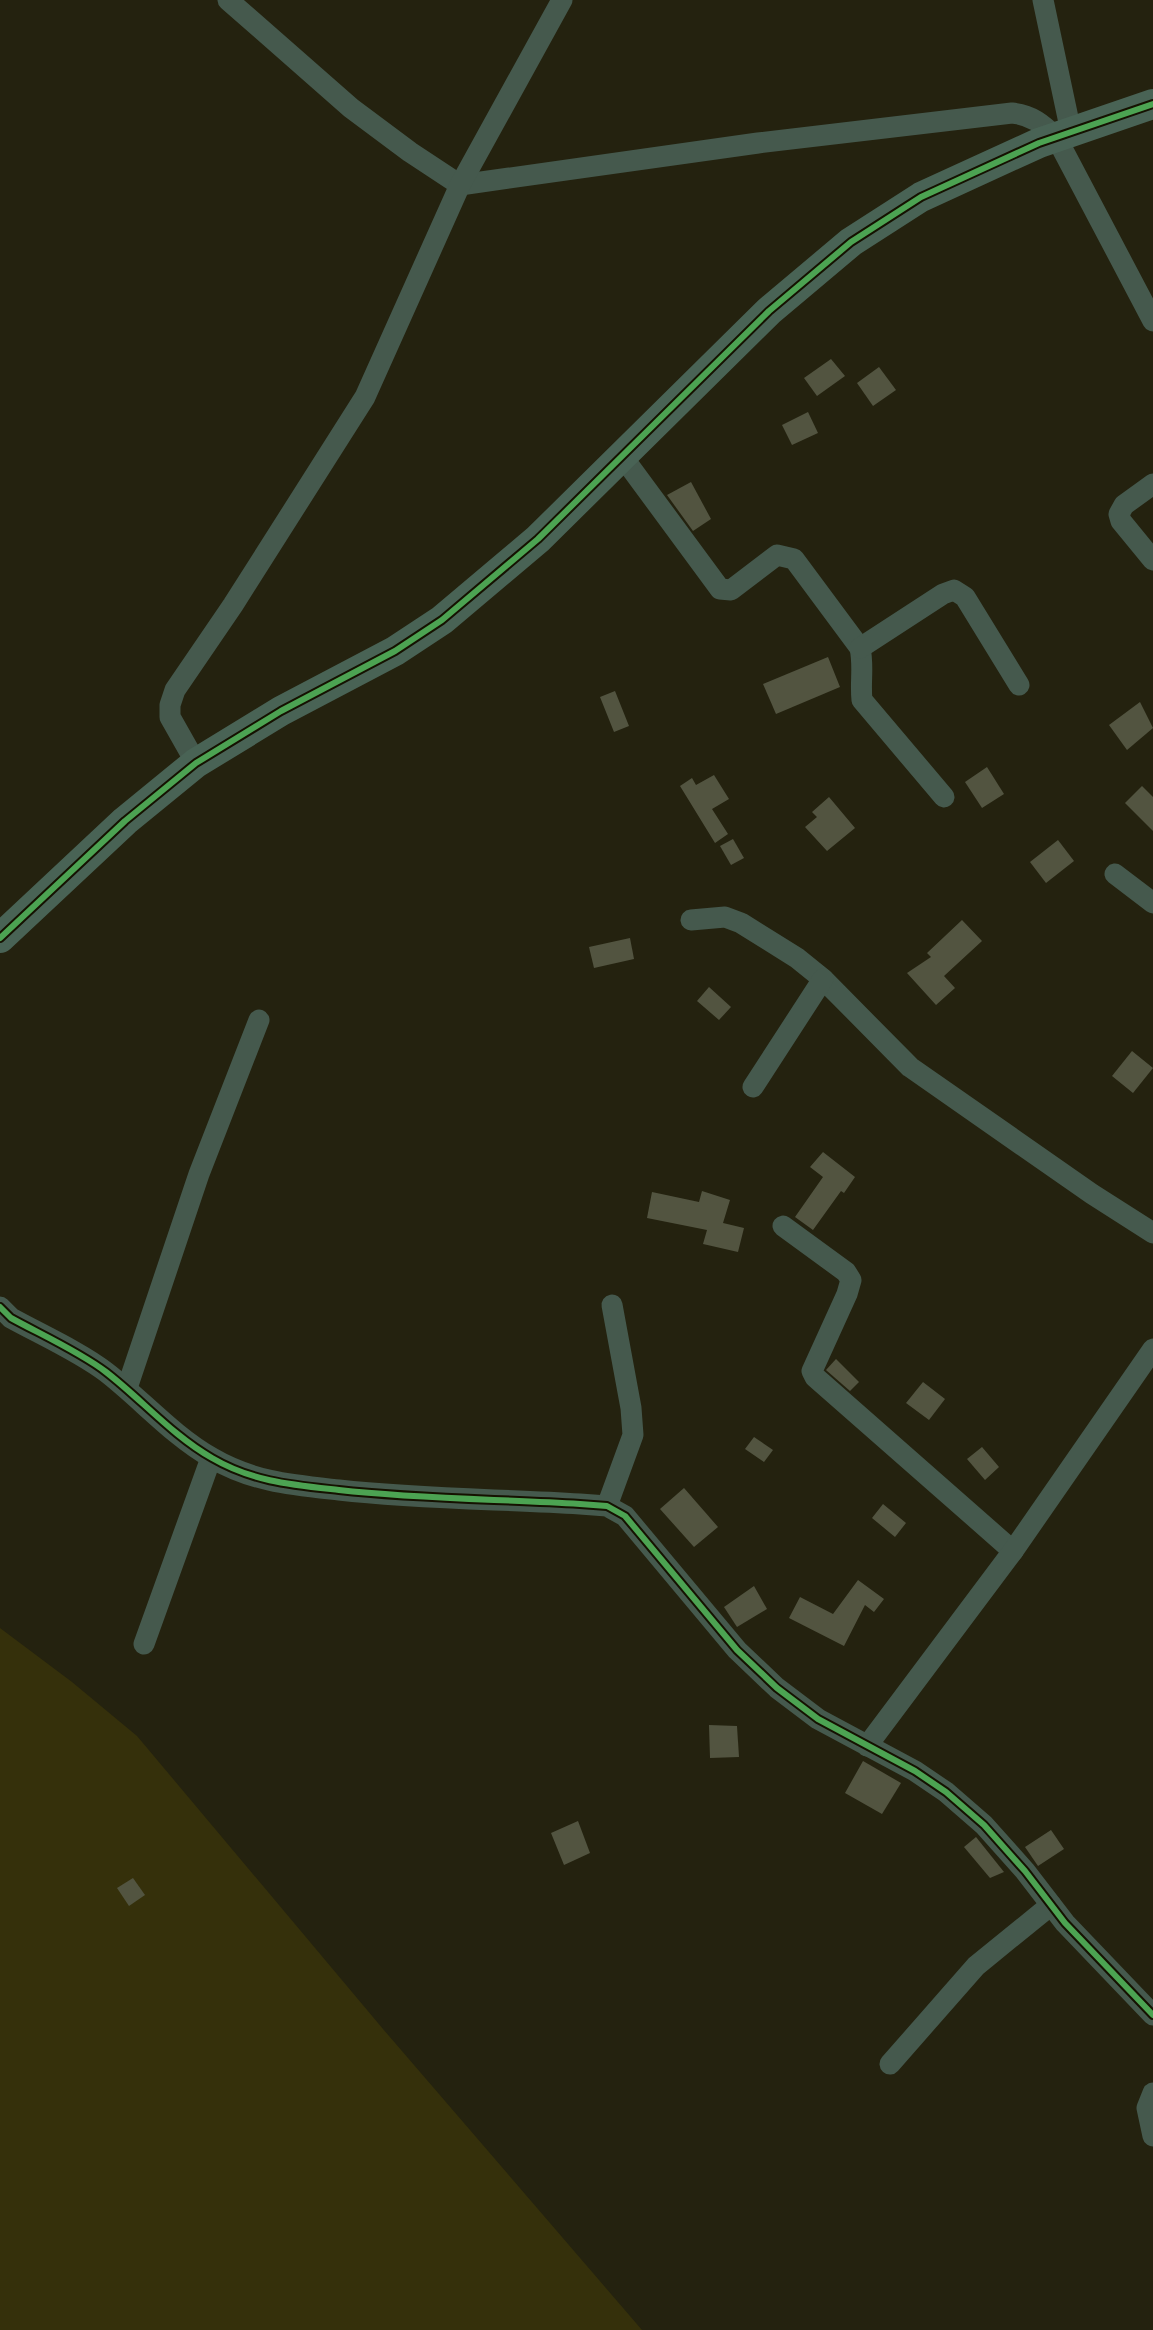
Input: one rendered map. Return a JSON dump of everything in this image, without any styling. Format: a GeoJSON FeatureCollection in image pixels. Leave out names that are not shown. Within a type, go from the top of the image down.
{"type":"FeatureCollection","features":[{"type":"Feature","properties":{"kind":"street"},"geometry":{"type":"LineString","coordinates":[[228,0],[351,108],[410,152],[460,185],[758,143],[1012,113],[1036,118],[1064,135]]}},
{"type":"Feature","properties":{"kind":"street"},"geometry":{"type":"LineString","coordinates":[[196,763],[170,717],[170,705],[175,690],[239,595],[365,397],[460,185],[562,0]]}},
{"type":"Feature","properties":{"kind":"street"},"geometry":{"type":"LineString","coordinates":[[1044,0],[1064,135],[1153,321]]}},
{"type":"Feature","properties":{"kind":"street"},"geometry":{"type":"LineString","coordinates":[[0,938],[125,821],[196,763],[281,711],[395,651],[442,620],[538,539],[769,311],[851,242],[921,197],[1064,135],[1153,104]]}},
{"type":"Feature","properties":{"kind":"street"},"geometry":{"type":"LineString","coordinates":[[622,456],[720,589],[731,590],[777,555],[787,555],[794,559],[861,648],[862,700],[944,797]]}},
{"type":"Feature","properties":{"kind":"street"},"geometry":{"type":"LineString","coordinates":[[1153,484],[1124,505],[1119,514],[1121,521],[1153,560]]}},
{"type":"Feature","properties":{"kind":"street"},"geometry":{"type":"LineString","coordinates":[[861,648],[943,594],[954,590],[965,597],[1019,685]]}},
{"type":"Feature","properties":{"kind":"street"},"geometry":{"type":"LineString","coordinates":[[1115,874],[1153,903]]}},
{"type":"Feature","properties":{"kind":"street"},"geometry":{"type":"LineString","coordinates":[[691,920],[725,918],[741,923],[797,958],[823,979],[910,1067],[1083,1188],[1153,1233]]}},
{"type":"Feature","properties":{"kind":"street"},"geometry":{"type":"LineString","coordinates":[[753,1087],[823,979]]}},
{"type":"Feature","properties":{"kind":"street"},"geometry":{"type":"LineString","coordinates":[[127,1388],[199,1174],[259,1020]]}},
{"type":"Feature","properties":{"kind":"street"},"geometry":{"type":"LineString","coordinates":[[783,1226],[846,1272],[851,1280],[848,1294],[812,1371],[815,1377],[1013,1551]]}},
{"type":"Feature","properties":{"kind":"street"},"geometry":{"type":"LineString","coordinates":[[607,1506],[633,1435],[632,1408],[612,1305]]}},
{"type":"Feature","properties":{"kind":"street"},"geometry":{"type":"LineString","coordinates":[[0,1307],[11,1318],[103,1370],[127,1388],[176,1432],[211,1458],[239,1471],[275,1483],[391,1496],[607,1506],[625,1516],[729,1641],[777,1688],[818,1719],[915,1771],[945,1792],[984,1825],[1101,1962],[1153,2014]]}},
{"type":"Feature","properties":{"kind":"street"},"geometry":{"type":"LineString","coordinates":[[867,1746],[1013,1551],[1153,1349]]}},
{"type":"Feature","properties":{"kind":"street"},"geometry":{"type":"LineString","coordinates":[[144,1644],[211,1458]]}},
{"type":"Feature","properties":{"kind":"street"},"geometry":{"type":"LineString","coordinates":[[890,2064],[976,1966],[1051,1905]]}},
{"type":"Feature","properties":{"kind":"street"},"geometry":{"type":"LineString","coordinates":[[1153,2093],[1148,2108],[1153,2136]]}},
{"type":"Feature","properties":{"kind":"shaded area"},"geometry":{"type":"Polygon","coordinates":[[[0,1628],[72,1682],[137,1736],[383,2029],[642,2330],[0,2330],[0,1628]]]}},
{"type":"Feature","properties":{"kind":"building"},"geometry":{"type":"Polygon","coordinates":[[[831,359],[845,376],[817,396],[804,378],[831,359]]]}},
{"type":"Feature","properties":{"kind":"building"},"geometry":{"type":"Polygon","coordinates":[[[879,367],[896,390],[873,406],[857,383],[879,367]]]}},
{"type":"Feature","properties":{"kind":"building"},"geometry":{"type":"Polygon","coordinates":[[[808,412],[818,433],[792,445],[782,425],[808,412]]]}},
{"type":"Feature","properties":{"kind":"building"},"geometry":{"type":"Polygon","coordinates":[[[691,482],[711,519],[693,531],[667,495],[691,482]]]}},
{"type":"Feature","properties":{"kind":"building"},"geometry":{"type":"Polygon","coordinates":[[[828,657],[840,687],[776,714],[763,684],[828,657]]]}},
{"type":"Feature","properties":{"kind":"building"},"geometry":{"type":"Polygon","coordinates":[[[615,691],[629,726],[614,732],[600,697],[615,691]]]}},
{"type":"Feature","properties":{"kind":"building"},"geometry":{"type":"Polygon","coordinates":[[[1140,702],[1153,728],[1127,750],[1109,725],[1140,702]]]}},
{"type":"Feature","properties":{"kind":"building"},"geometry":{"type":"Polygon","coordinates":[[[987,767],[1004,794],[982,808],[965,782],[987,767]]]}},
{"type":"Feature","properties":{"kind":"building"},"geometry":{"type":"Polygon","coordinates":[[[714,775],[729,799],[712,809],[728,834],[715,843],[680,786],[692,778],[696,785],[714,775]]]}},
{"type":"Feature","properties":{"kind":"building"},"geometry":{"type":"Polygon","coordinates":[[[1142,786],[1153,797],[1153,831],[1125,803],[1142,786]]]}},
{"type":"Feature","properties":{"kind":"building"},"geometry":{"type":"Polygon","coordinates":[[[829,797],[855,828],[827,851],[805,827],[817,817],[812,812],[829,797]]]}},
{"type":"Feature","properties":{"kind":"building"},"geometry":{"type":"Polygon","coordinates":[[[733,839],[744,858],[731,865],[720,846],[733,839]]]}},
{"type":"Feature","properties":{"kind":"building"},"geometry":{"type":"Polygon","coordinates":[[[1058,840],[1074,861],[1046,883],[1030,862],[1058,840]]]}},
{"type":"Feature","properties":{"kind":"building"},"geometry":{"type":"Polygon","coordinates":[[[962,920],[982,941],[944,976],[955,988],[936,1005],[907,973],[931,957],[927,953],[962,920]]]}},
{"type":"Feature","properties":{"kind":"building"},"geometry":{"type":"Polygon","coordinates":[[[630,938],[634,959],[594,968],[589,947],[630,938]]]}},
{"type":"Feature","properties":{"kind":"building"},"geometry":{"type":"Polygon","coordinates":[[[709,987],[731,1007],[719,1020],[697,1001],[709,987]]]}},
{"type":"Feature","properties":{"kind":"building"},"geometry":{"type":"Polygon","coordinates":[[[1132,1051],[1153,1068],[1133,1093],[1112,1076],[1132,1051]]]}},
{"type":"Feature","properties":{"kind":"building"},"geometry":{"type":"Polygon","coordinates":[[[823,1152],[855,1177],[844,1193],[841,1191],[813,1230],[795,1217],[823,1177],[810,1167],[823,1152]]]}},
{"type":"Feature","properties":{"kind":"building"},"geometry":{"type":"Polygon","coordinates":[[[702,1191],[730,1200],[723,1223],[744,1228],[738,1252],[703,1244],[707,1230],[647,1218],[652,1192],[699,1202],[702,1191]]]}},
{"type":"Feature","properties":{"kind":"building"},"geometry":{"type":"Polygon","coordinates":[[[836,1359],[859,1382],[850,1391],[826,1370],[836,1359]]]}},
{"type":"Feature","properties":{"kind":"building"},"geometry":{"type":"Polygon","coordinates":[[[923,1382],[945,1399],[929,1420],[906,1403],[923,1382]]]}},
{"type":"Feature","properties":{"kind":"building"},"geometry":{"type":"Polygon","coordinates":[[[754,1437],[773,1450],[764,1462],[745,1449],[754,1437]]]}},
{"type":"Feature","properties":{"kind":"building"},"geometry":{"type":"Polygon","coordinates":[[[982,1447],[999,1467],[985,1480],[967,1459],[982,1447]]]}},
{"type":"Feature","properties":{"kind":"building"},"geometry":{"type":"Polygon","coordinates":[[[684,1488],[718,1527],[694,1547],[660,1509],[684,1488]]]}},
{"type":"Feature","properties":{"kind":"building"},"geometry":{"type":"Polygon","coordinates":[[[883,1504],[906,1523],[895,1537],[872,1518],[883,1504]]]}},
{"type":"Feature","properties":{"kind":"building"},"geometry":{"type":"Polygon","coordinates":[[[858,1580],[884,1599],[874,1612],[865,1605],[844,1646],[789,1618],[800,1597],[833,1614],[858,1580]]]}},
{"type":"Feature","properties":{"kind":"building"},"geometry":{"type":"Polygon","coordinates":[[[754,1586],[767,1609],[737,1627],[724,1607],[754,1586]]]}},
{"type":"Feature","properties":{"kind":"building"},"geometry":{"type":"Polygon","coordinates":[[[709,1725],[737,1726],[739,1757],[710,1758],[709,1725]]]}},
{"type":"Feature","properties":{"kind":"building"},"geometry":{"type":"Polygon","coordinates":[[[863,1761],[901,1783],[882,1814],[845,1793],[863,1761]]]}},
{"type":"Feature","properties":{"kind":"building"},"geometry":{"type":"Polygon","coordinates":[[[578,1821],[590,1853],[564,1865],[551,1833],[578,1821]]]}},
{"type":"Feature","properties":{"kind":"building"},"geometry":{"type":"Polygon","coordinates":[[[1051,1830],[1064,1849],[1038,1866],[1025,1847],[1051,1830]]]}},
{"type":"Feature","properties":{"kind":"building"},"geometry":{"type":"Polygon","coordinates":[[[976,1837],[1004,1872],[990,1878],[964,1847],[976,1837]]]}},
{"type":"Feature","properties":{"kind":"building"},"geometry":{"type":"Polygon","coordinates":[[[133,1878],[145,1895],[129,1906],[117,1888],[133,1878]]]}},
{"type":"Feature","properties":{"kind":"cycle path"},"geometry":{"type":"LineString","coordinates":[[0,938],[125,821],[196,763],[281,711],[395,651],[442,620],[538,539],[769,311],[851,242],[921,197],[1039,143],[1153,104]]}},
{"type":"Feature","properties":{"kind":"cycle path"},"geometry":{"type":"LineString","coordinates":[[0,1307],[11,1318],[96,1365],[198,1449],[227,1466],[243,1472],[289,1484],[369,1493],[607,1506],[625,1516],[737,1650],[777,1688],[818,1719],[915,1771],[946,1792],[984,1825],[1025,1871],[1065,1923],[1153,2015]]}}]}
